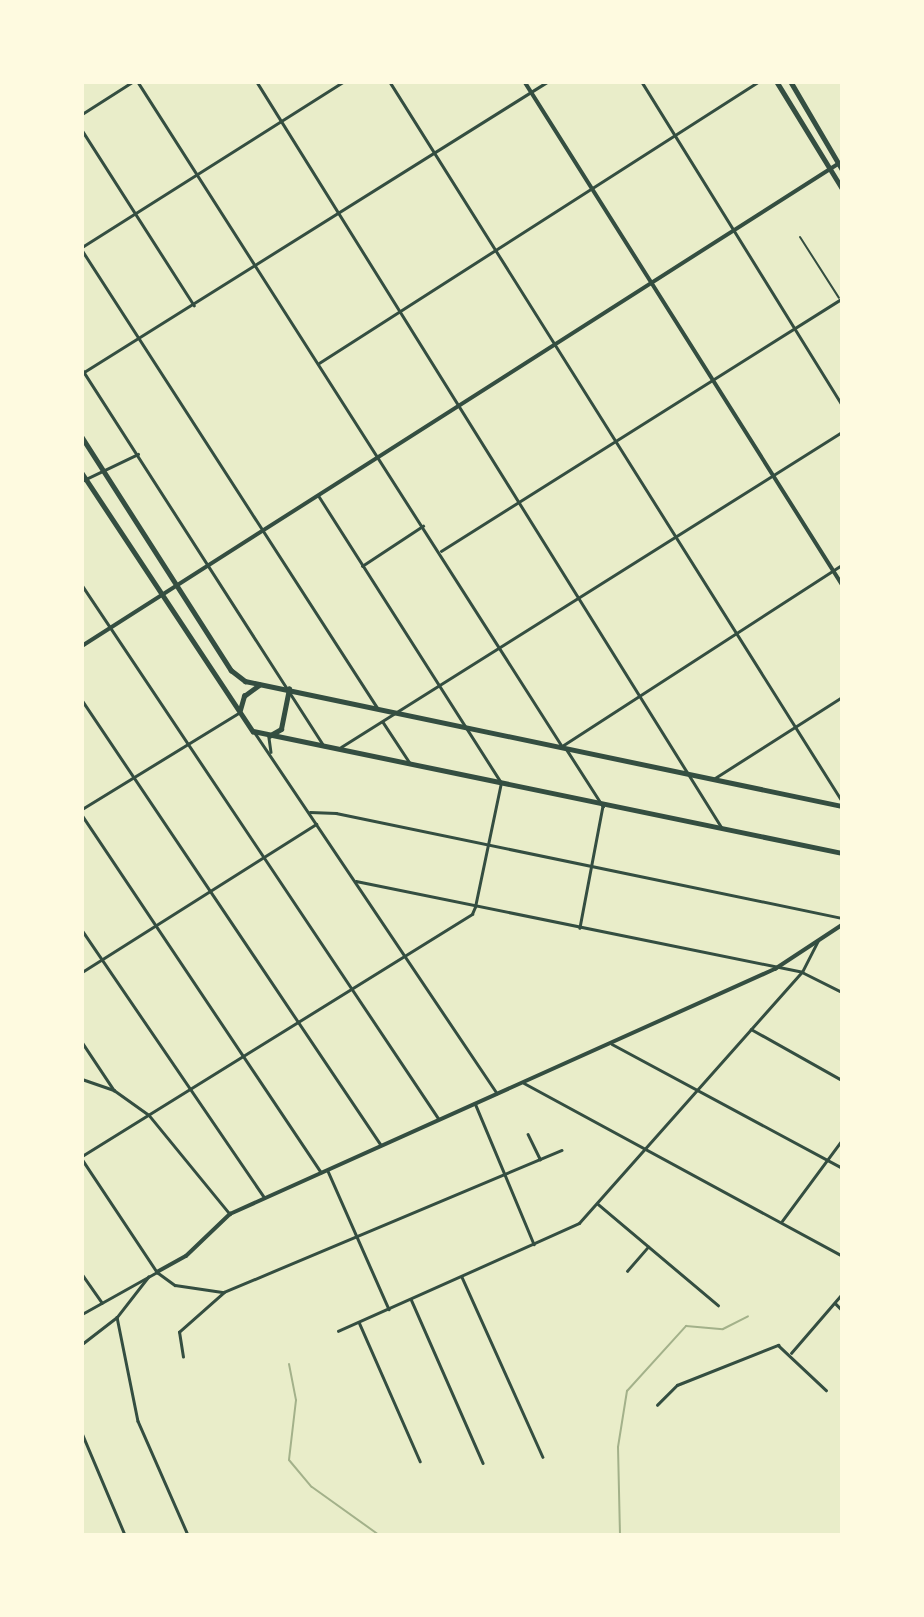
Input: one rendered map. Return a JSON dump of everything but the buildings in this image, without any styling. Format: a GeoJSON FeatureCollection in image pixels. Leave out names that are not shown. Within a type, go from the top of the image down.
{"type":"FeatureCollection","features":[{"type":"Feature","properties":{"kind":"main road"},"geometry":{"type":"LineString","coordinates":[[778,82],[842,188]]}},
{"type":"Feature","properties":{"kind":"main road"},"geometry":{"type":"LineString","coordinates":[[791,82],[841,165]]}},
{"type":"Feature","properties":{"kind":"main road"},"geometry":{"type":"LineString","coordinates":[[82,437],[237,677],[260,685],[377,707],[842,806]]}},
{"type":"Feature","properties":{"kind":"main road"},"geometry":{"type":"LineString","coordinates":[[82,472],[84,480],[166,596],[253,731],[603,806],[842,853]]}},
{"type":"Feature","properties":{"kind":"main road"},"geometry":{"type":"LineString","coordinates":[[240,712],[244,696],[260,685]]}},
{"type":"Feature","properties":{"kind":"main road"},"geometry":{"type":"LineString","coordinates":[[268,736],[281,729],[289,689]]}},
{"type":"Feature","properties":{"kind":"street"},"geometry":{"type":"LineString","coordinates":[[82,114],[132,82]]}},
{"type":"Feature","properties":{"kind":"street"},"geometry":{"type":"LineString","coordinates":[[138,82],[382,457],[562,746],[603,806],[580,928]]}},
{"type":"Feature","properties":{"kind":"street"},"geometry":{"type":"LineString","coordinates":[[257,82],[692,774],[723,829]]}},
{"type":"Feature","properties":{"kind":"street"},"geometry":{"type":"LineString","coordinates":[[343,82],[82,248],[377,707]]}},
{"type":"Feature","properties":{"kind":"street"},"geometry":{"type":"LineString","coordinates":[[390,82],[842,801]]}},
{"type":"Feature","properties":{"kind":"street"},"geometry":{"type":"LineString","coordinates":[[525,82],[842,584]]}},
{"type":"Feature","properties":{"kind":"street"},"geometry":{"type":"LineString","coordinates":[[324,746],[83,370],[341,214],[547,82]]}},
{"type":"Feature","properties":{"kind":"street"},"geometry":{"type":"LineString","coordinates":[[642,82],[842,404]]}},
{"type":"Feature","properties":{"kind":"street"},"geometry":{"type":"LineString","coordinates":[[319,363],[758,82]]}},
{"type":"Feature","properties":{"kind":"street"},"geometry":{"type":"LineString","coordinates":[[82,130],[194,305]]}},
{"type":"Feature","properties":{"kind":"street"},"geometry":{"type":"LineString","coordinates":[[82,646],[166,596],[210,565],[461,407],[554,345],[841,165]]}},
{"type":"Feature","properties":{"kind":"street"},"geometry":{"type":"LineString","coordinates":[[441,551],[841,298]]}},
{"type":"Feature","properties":{"kind":"street"},"geometry":{"type":"LineString","coordinates":[[339,749],[842,432]]}},
{"type":"Feature","properties":{"kind":"street"},"geometry":{"type":"LineString","coordinates":[[84,480],[106,473],[138,454]]}},
{"type":"Feature","properties":{"kind":"street"},"geometry":{"type":"LineString","coordinates":[[224,1292],[175,1285],[157,1272],[82,1158],[472,914],[501,783],[318,497]]}},
{"type":"Feature","properties":{"kind":"street"},"geometry":{"type":"LineString","coordinates":[[362,566],[424,526]]}},
{"type":"Feature","properties":{"kind":"street"},"geometry":{"type":"LineString","coordinates":[[562,746],[639,693],[842,565]]}},
{"type":"Feature","properties":{"kind":"street"},"geometry":{"type":"LineString","coordinates":[[82,585],[439,1119]]}},
{"type":"Feature","properties":{"kind":"street"},"geometry":{"type":"LineString","coordinates":[[715,778],[842,697]]}},
{"type":"Feature","properties":{"kind":"street"},"geometry":{"type":"LineString","coordinates":[[82,700],[381,1145]]}},
{"type":"Feature","properties":{"kind":"street"},"geometry":{"type":"LineString","coordinates":[[82,809],[240,712]]}},
{"type":"Feature","properties":{"kind":"street"},"geometry":{"type":"LineString","coordinates":[[383,722],[410,763]]}},
{"type":"Feature","properties":{"kind":"street"},"geometry":{"type":"LineString","coordinates":[[253,731],[271,751],[498,1094]]}},
{"type":"Feature","properties":{"kind":"street"},"geometry":{"type":"LineString","coordinates":[[268,736],[271,751]]}},
{"type":"Feature","properties":{"kind":"street"},"geometry":{"type":"LineString","coordinates":[[310,813],[336,813],[842,918]]}},
{"type":"Feature","properties":{"kind":"street"},"geometry":{"type":"LineString","coordinates":[[82,815],[321,1172]]}},
{"type":"Feature","properties":{"kind":"street"},"geometry":{"type":"LineString","coordinates":[[82,972],[317,824]]}},
{"type":"Feature","properties":{"kind":"street"},"geometry":{"type":"LineString","coordinates":[[356,881],[775,969],[802,972],[842,992]]}},
{"type":"Feature","properties":{"kind":"street"},"geometry":{"type":"LineString","coordinates":[[82,1314],[186,1256],[230,1214],[775,969],[842,925]]}},
{"type":"Feature","properties":{"kind":"street"},"geometry":{"type":"LineString","coordinates":[[82,930],[264,1198]]}},
{"type":"Feature","properties":{"kind":"street"},"geometry":{"type":"LineString","coordinates":[[338,1331],[570,1228],[598,1204],[697,1088],[802,972],[817,943]]}},
{"type":"Feature","properties":{"kind":"street"},"geometry":{"type":"LineString","coordinates":[[751,1030],[842,1080]]}},
{"type":"Feature","properties":{"kind":"street"},"geometry":{"type":"LineString","coordinates":[[82,1042],[114,1090]]}},
{"type":"Feature","properties":{"kind":"street"},"geometry":{"type":"LineString","coordinates":[[612,1044],[842,1168]]}},
{"type":"Feature","properties":{"kind":"street"},"geometry":{"type":"LineString","coordinates":[[82,1079],[114,1090],[149,1115],[230,1214]]}},
{"type":"Feature","properties":{"kind":"street"},"geometry":{"type":"LineString","coordinates":[[524,1083],[842,1256]]}},
{"type":"Feature","properties":{"kind":"street"},"geometry":{"type":"LineString","coordinates":[[475,1103],[534,1244]]}},
{"type":"Feature","properties":{"kind":"street"},"geometry":{"type":"LineString","coordinates":[[528,1134],[540,1159]]}},
{"type":"Feature","properties":{"kind":"street"},"geometry":{"type":"LineString","coordinates":[[782,1222],[842,1140]]}},
{"type":"Feature","properties":{"kind":"street"},"geometry":{"type":"LineString","coordinates":[[183,1357],[179,1332],[224,1292],[561,1150]]}},
{"type":"Feature","properties":{"kind":"street"},"geometry":{"type":"LineString","coordinates":[[327,1169],[389,1309]]}},
{"type":"Feature","properties":{"kind":"street"},"geometry":{"type":"LineString","coordinates":[[598,1204],[718,1306]]}},
{"type":"Feature","properties":{"kind":"street"},"geometry":{"type":"LineString","coordinates":[[627,1271],[649,1246]]}},
{"type":"Feature","properties":{"kind":"street"},"geometry":{"type":"LineString","coordinates":[[82,1274],[102,1303]]}},
{"type":"Feature","properties":{"kind":"street"},"geometry":{"type":"LineString","coordinates":[[82,1345],[117,1317],[148,1277]]}},
{"type":"Feature","properties":{"kind":"street"},"geometry":{"type":"LineString","coordinates":[[462,1277],[542,1457]]}},
{"type":"Feature","properties":{"kind":"street"},"geometry":{"type":"LineString","coordinates":[[791,1353],[842,1294]]}},
{"type":"Feature","properties":{"kind":"street"},"geometry":{"type":"LineString","coordinates":[[411,1299],[483,1463]]}},
{"type":"Feature","properties":{"kind":"street"},"geometry":{"type":"LineString","coordinates":[[835,1303],[842,1310]]}},
{"type":"Feature","properties":{"kind":"street"},"geometry":{"type":"LineString","coordinates":[[117,1317],[138,1421],[188,1535]]}},
{"type":"Feature","properties":{"kind":"street"},"geometry":{"type":"LineString","coordinates":[[359,1322],[420,1461]]}},
{"type":"Feature","properties":{"kind":"street"},"geometry":{"type":"LineString","coordinates":[[657,1405],[677,1385],[772,1345],[791,1353],[826,1390]]}},
{"type":"Feature","properties":{"kind":"street"},"geometry":{"type":"LineString","coordinates":[[82,1433],[125,1535]]}},
{"type":"Feature","properties":{"kind":"lane"},"geometry":{"type":"LineString","coordinates":[[800,237],[841,298]]}},
{"type":"Feature","properties":{"kind":"waterway"},"geometry":{"type":"LineString","coordinates":[[620,1535],[618,1447],[627,1391],[686,1326],[723,1329],[748,1316]]}},
{"type":"Feature","properties":{"kind":"waterway"},"geometry":{"type":"LineString","coordinates":[[289,1364],[296,1400],[289,1460],[312,1487],[379,1535]]}}]}
